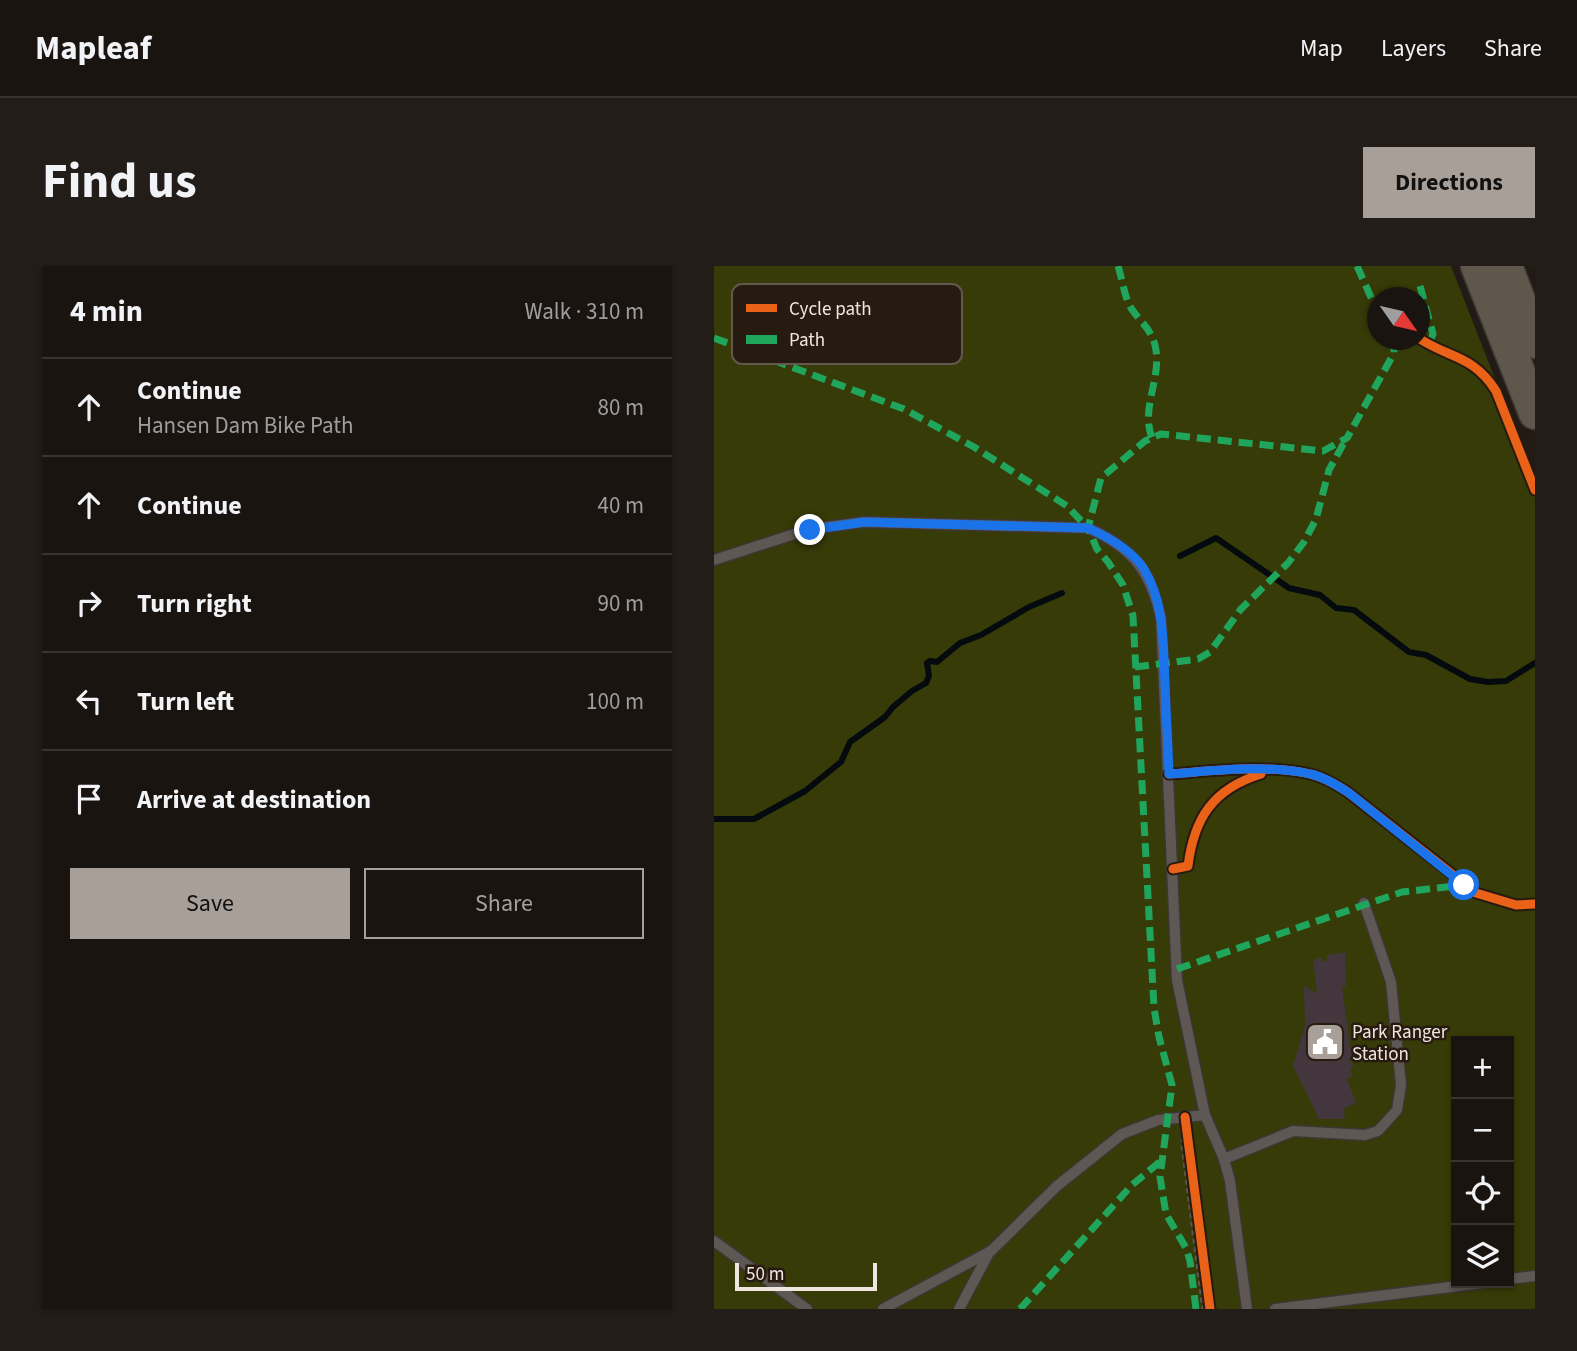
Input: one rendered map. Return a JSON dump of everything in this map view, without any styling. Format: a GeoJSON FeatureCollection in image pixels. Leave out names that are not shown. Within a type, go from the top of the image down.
{"type":"FeatureCollection","features":[{"type":"Feature","properties":{"kind":"main road"},"geometry":{"type":"LineString","coordinates":[[1477,266],[1535,413]]}},
{"type":"Feature","properties":{"kind":"main road"},"geometry":{"type":"LineString","coordinates":[[1506,266],[1535,342]]}},
{"type":"Feature","properties":{"kind":"lane"},"geometry":{"type":"LineString","coordinates":[[714,560],[810,530],[864,522],[1088,528],[1120,546],[1142,566],[1156,593],[1161,619],[1177,980],[1205,1115],[1224,1159],[1230,1181],[1247,1309]]}},
{"type":"Feature","properties":{"kind":"lane"},"geometry":{"type":"LineString","coordinates":[[1224,1159],[1293,1131],[1365,1136],[1378,1131],[1397,1110],[1401,1085],[1391,982],[1364,903]]}},
{"type":"Feature","properties":{"kind":"lane"},"geometry":{"type":"LineString","coordinates":[[883,1309],[991,1251],[1057,1186],[1114,1139],[1158,1120],[1205,1115]]}},
{"type":"Feature","properties":{"kind":"lane"},"geometry":{"type":"LineString","coordinates":[[714,1241],[807,1309]]}},
{"type":"Feature","properties":{"kind":"lane"},"geometry":{"type":"LineString","coordinates":[[959,1309],[991,1251]]}},
{"type":"Feature","properties":{"kind":"lane"},"geometry":{"type":"LineString","coordinates":[[1514,1278],[1535,1276]]}},
{"type":"Feature","properties":{"kind":"lane"},"geometry":{"type":"LineString","coordinates":[[1275,1309],[1451,1287]]}},
{"type":"Feature","properties":{"kind":"path"},"geometry":{"type":"LineString","coordinates":[[1185,1117],[1182,1143],[1203,1309]]}},
{"type":"Feature","properties":{"kind":"path"},"geometry":{"type":"LineString","coordinates":[[1185,1117],[1210,1309]]}},
{"type":"Feature","properties":{"kind":"green space"},"geometry":{"type":"Polygon","coordinates":[[[714,266],[1451,266],[1535,481],[1535,1309],[714,1309],[714,266]]]}},
{"type":"Feature","properties":{"kind":"building","name":"Park Ranger Station"},"geometry":{"type":"Polygon","coordinates":[[[1345,952],[1346,986],[1342,987],[1352,1058],[1349,1059],[1354,1066],[1350,1068],[1352,1076],[1347,1079],[1356,1103],[1343,1109],[1345,1119],[1319,1119],[1293,1066],[1305,1026],[1304,986],[1317,993],[1313,960],[1322,957],[1322,961],[1327,961],[1327,955],[1345,952]]]}},
{"type":"Feature","properties":{"kind":"waterway"},"geometry":{"type":"LineString","coordinates":[[1180,556],[1216,538],[1289,588],[1320,595],[1336,608],[1354,610],[1409,652],[1426,655],[1470,679],[1506,681],[1535,663]]}},
{"type":"Feature","properties":{"kind":"waterway"},"geometry":{"type":"LineString","coordinates":[[714,819],[754,819],[805,791],[841,762],[850,742],[885,717],[912,691],[926,683],[929,676],[927,663],[937,662],[960,643],[1062,593]]}},
{"type":"Feature","properties":{"kind":"marked path"},"geometry":{"type":"LineString","coordinates":[[1118,266],[1129,304],[1148,329],[1155,345],[1156,369],[1149,415],[1152,438]]}},
{"type":"Feature","properties":{"kind":"marked path"},"geometry":{"type":"LineString","coordinates":[[1357,266],[1367,288]]}},
{"type":"Feature","properties":{"kind":"marked path"},"geometry":{"type":"LineString","coordinates":[[1430,323],[1433,334],[1430,342]]}},
{"type":"Feature","properties":{"kind":"marked path"},"geometry":{"type":"LineString","coordinates":[[714,338],[732,345]]}},
{"type":"Feature","properties":{"kind":"marked path"},"geometry":{"type":"LineString","coordinates":[[1196,1309],[1190,1261],[1186,1248],[1166,1214],[1160,1177],[1172,1085],[1154,1008],[1133,616],[1123,585],[1097,549],[1088,528],[1101,478],[1145,441],[1161,434],[1323,451],[1347,438],[1394,350]]}},
{"type":"Feature","properties":{"kind":"marked path"},"geometry":{"type":"LineString","coordinates":[[784,364],[904,409],[974,447],[1067,506],[1088,528]]}},
{"type":"Feature","properties":{"kind":"marked path"},"geometry":{"type":"LineString","coordinates":[[1135,667],[1198,659],[1210,652],[1241,609],[1288,563],[1304,542],[1316,519],[1329,470],[1345,441]]}},
{"type":"Feature","properties":{"kind":"marked path"},"geometry":{"type":"LineString","coordinates":[[1177,969],[1402,892],[1464,885]]}},
{"type":"Feature","properties":{"kind":"marked path"},"geometry":{"type":"LineString","coordinates":[[1020,1309],[1132,1185],[1162,1160]]}},
{"type":"Feature","properties":{"kind":"cycle path"},"geometry":{"type":"LineString","coordinates":[[1430,345],[1479,370],[1496,391],[1535,490]]}},
{"type":"Feature","properties":{"kind":"cycle path"},"geometry":{"type":"LineString","coordinates":[[1169,774],[1277,769],[1320,777],[1349,793],[1476,893],[1516,905],[1535,904]]}},
{"type":"Feature","properties":{"kind":"cycle path"},"geometry":{"type":"LineString","coordinates":[[1173,869],[1188,866],[1195,833],[1218,797],[1244,780],[1261,774]]}},
{"type":"Feature","properties":{"kind":"cycle path"},"geometry":{"type":"LineString","coordinates":[[1185,1117],[1210,1309]]}},
{"type":"Feature","properties":{"kind":"place","name":"Park Ranger Station"},"geometry":{"type":"Point","coordinates":[1325,1042]}},
{"type":"Feature","properties":{"kind":"route"},"geometry":{"type":"LineString","coordinates":[[810,530],[864,522],[1088,528],[1105,536],[1142,566],[1156,593],[1161,619],[1169,774],[1263,769],[1310,773],[1349,793],[1464,885]]}}]}
